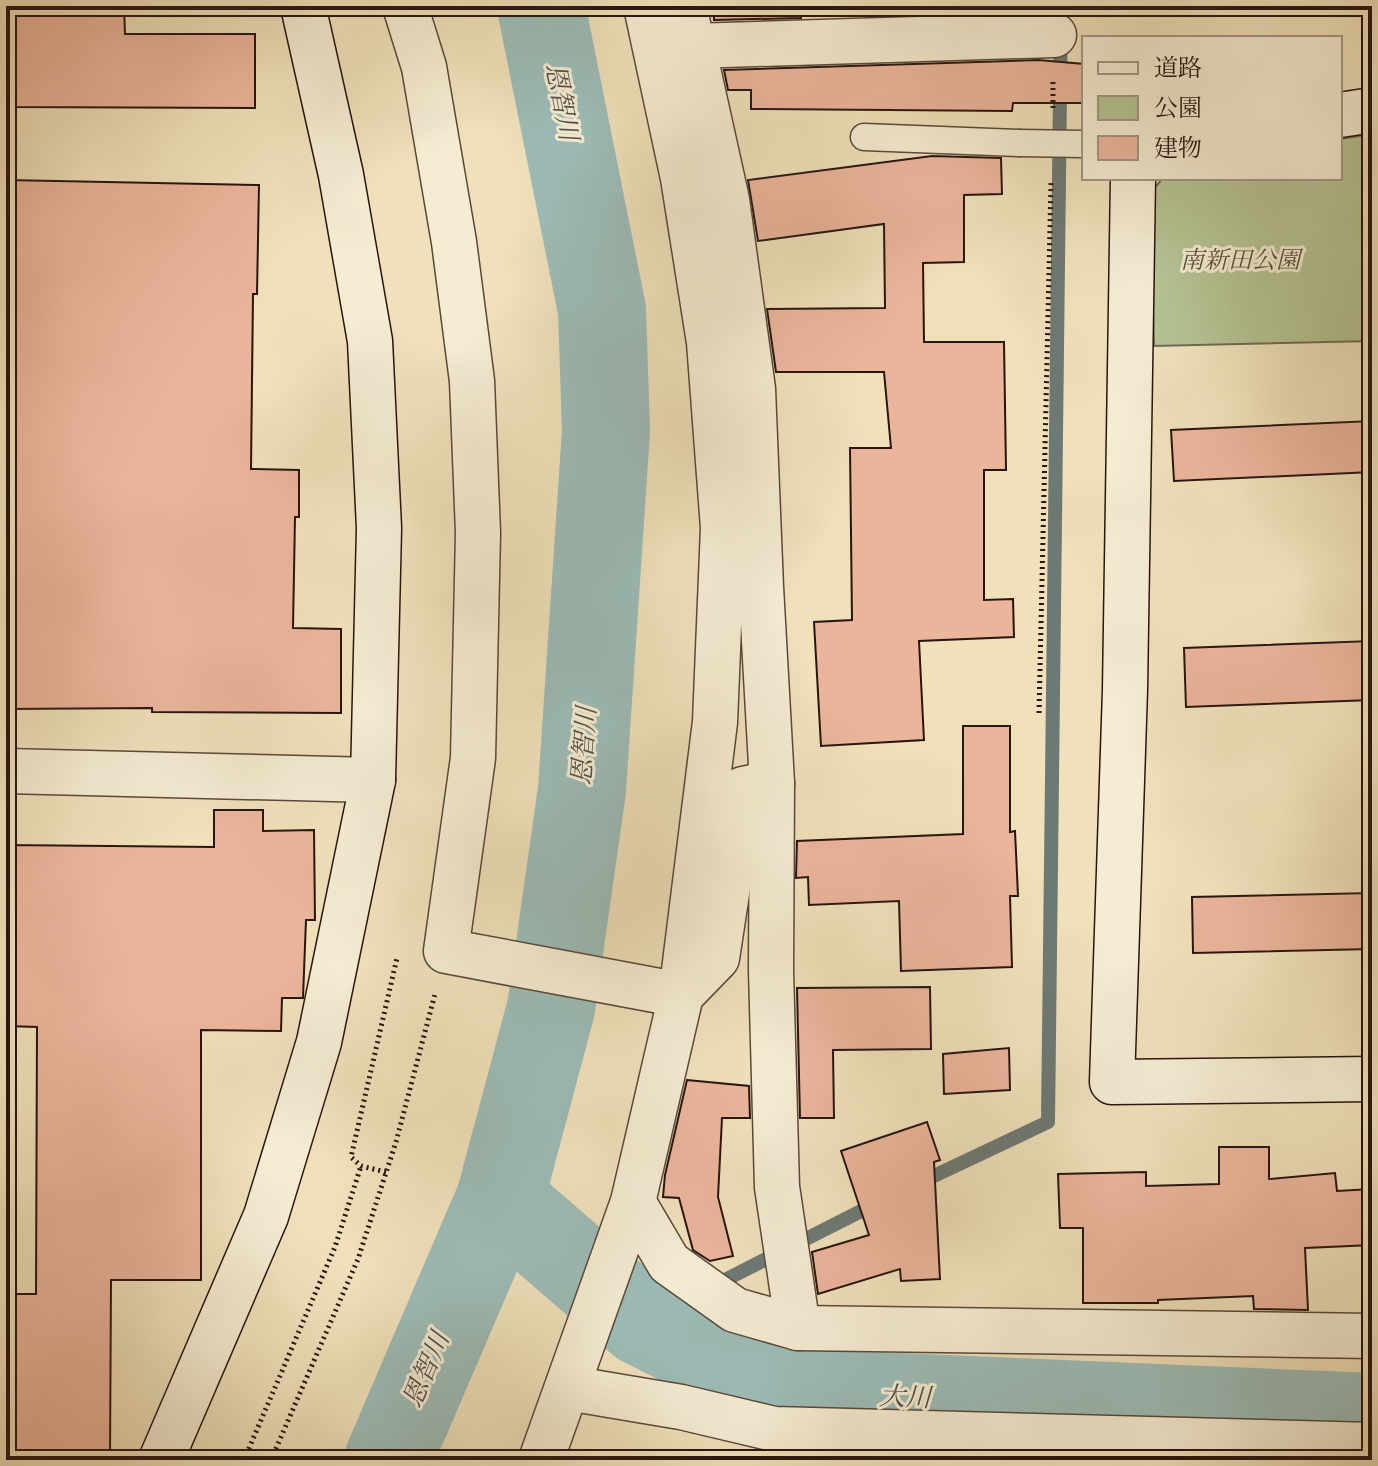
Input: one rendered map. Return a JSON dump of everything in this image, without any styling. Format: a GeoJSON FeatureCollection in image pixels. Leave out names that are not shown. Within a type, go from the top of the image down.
{"type":"FeatureCollection","features":[{"type":"Feature","properties":{"kind":"street"},"geometry":{"type":"LineString","coordinates":[[161,1460],[266,1216],[319,1042],[373,780],[379,528],[370,341],[341,175],[303,6]]}},
{"type":"Feature","properties":{"kind":"street"},"geometry":{"type":"LineString","coordinates":[[405,6],[424,67],[454,242],[472,381],[478,533],[473,758],[446,951],[681,995]]}},
{"type":"Feature","properties":{"kind":"street"},"geometry":{"type":"LineString","coordinates":[[541,1460],[633,1202],[681,995],[715,722],[723,528],[709,342],[683,178],[646,6]]}},
{"type":"Feature","properties":{"kind":"street"},"geometry":{"type":"LineString","coordinates":[[798,1328],[777,1187],[771,970],[772,783],[753,389],[727,200],[688,26],[1054,35]]}},
{"type":"Feature","properties":{"kind":"street"},"geometry":{"type":"LineString","coordinates":[[1342,115],[1372,110]]}},
{"type":"Feature","properties":{"kind":"street"},"geometry":{"type":"LineString","coordinates":[[1133,180],[1125,690],[1112,1082],[1372,1079]]}},
{"type":"Feature","properties":{"kind":"street"},"geometry":{"type":"LineString","coordinates":[[6,771],[373,780]]}},
{"type":"Feature","properties":{"kind":"street"},"geometry":{"type":"LineString","coordinates":[[681,995],[717,958],[743,789],[772,783]]}},
{"type":"Feature","properties":{"kind":"street"},"geometry":{"type":"LineString","coordinates":[[633,1202],[669,1263],[735,1310],[798,1328],[1372,1336]]}},
{"type":"Feature","properties":{"kind":"street"},"geometry":{"type":"LineString","coordinates":[[568,1388],[681,1407],[774,1429],[1372,1445]]}},
{"type":"Feature","properties":{"kind":"lane"},"geometry":{"type":"LineString","coordinates":[[864,137],[1082,144]]}},
{"type":"Feature","properties":{"kind":"path"},"geometry":{"type":"LineString","coordinates":[[1053,114],[1054,35]]}},
{"type":"Feature","properties":{"kind":"path"},"geometry":{"type":"LineString","coordinates":[[1039,713],[1051,177]]}},
{"type":"Feature","properties":{"kind":"path"},"geometry":{"type":"LineString","coordinates":[[386,1172],[361,1166],[351,1157],[399,950]]}},
{"type":"Feature","properties":{"kind":"path"},"geometry":{"type":"LineString","coordinates":[[271,1460],[358,1259],[386,1172],[446,951]]}},
{"type":"Feature","properties":{"kind":"path"},"geometry":{"type":"LineString","coordinates":[[244,1460],[335,1247],[361,1166]]}},
{"type":"Feature","properties":{"kind":"green space","name":"南新田公園"},"geometry":{"type":"Polygon","coordinates":[[[1372,134],[1372,341],[1154,346],[1150,193],[1161,180],[1342,180],[1342,139],[1372,134]]]}},
{"type":"Feature","properties":{"kind":"building"},"geometry":{"type":"Polygon","coordinates":[[[6,6],[124,6],[125,34],[255,34],[255,108],[6,107],[6,6]]]}},
{"type":"Feature","properties":{"kind":"building"},"geometry":{"type":"Polygon","coordinates":[[[714,6],[800,6],[801,18],[714,20],[714,6]]]}},
{"type":"Feature","properties":{"kind":"building"},"geometry":{"type":"Polygon","coordinates":[[[1038,60],[1082,64],[1082,103],[1013,103],[1012,111],[751,109],[751,90],[728,90],[724,70],[1038,60]]]}},
{"type":"Feature","properties":{"kind":"building"},"geometry":{"type":"Polygon","coordinates":[[[932,156],[1001,158],[1002,194],[964,195],[964,262],[923,263],[924,342],[1004,342],[1006,470],[984,470],[984,600],[1013,599],[1014,637],[919,641],[924,740],[821,746],[814,622],[852,620],[850,448],[891,448],[884,372],[776,372],[767,309],[885,308],[884,224],[758,241],[748,180],[932,156]]]}},
{"type":"Feature","properties":{"kind":"building"},"geometry":{"type":"Polygon","coordinates":[[[6,180],[259,185],[257,294],[253,294],[251,469],[299,470],[293,628],[341,629],[341,713],[152,712],[152,708],[6,709],[6,180]]]}},
{"type":"Feature","properties":{"kind":"building"},"geometry":{"type":"Polygon","coordinates":[[[1372,421],[1372,472],[1174,481],[1171,430],[1372,421]]]}},
{"type":"Feature","properties":{"kind":"building"},"geometry":{"type":"Polygon","coordinates":[[[1372,641],[1372,700],[1186,707],[1184,648],[1372,641]]]}},
{"type":"Feature","properties":{"kind":"building"},"geometry":{"type":"Polygon","coordinates":[[[963,726],[1010,726],[1010,832],[1015,831],[1018,896],[1010,896],[1012,967],[901,971],[899,901],[809,905],[808,877],[796,878],[797,841],[963,834],[963,726]]]}},
{"type":"Feature","properties":{"kind":"building"},"geometry":{"type":"Polygon","coordinates":[[[214,810],[263,810],[263,831],[314,830],[315,920],[306,920],[303,998],[282,998],[281,1031],[201,1030],[201,1280],[111,1280],[110,1460],[6,1460],[6,1294],[36,1294],[37,1027],[6,1026],[6,845],[214,847],[214,810]]]}},
{"type":"Feature","properties":{"kind":"building"},"geometry":{"type":"Polygon","coordinates":[[[1372,893],[1372,949],[1193,953],[1192,897],[1372,893]]]}},
{"type":"Feature","properties":{"kind":"building"},"geometry":{"type":"Polygon","coordinates":[[[930,987],[931,1049],[833,1050],[834,1118],[800,1118],[797,988],[930,987]]]}},
{"type":"Feature","properties":{"kind":"building"},"geometry":{"type":"Polygon","coordinates":[[[1009,1048],[1010,1090],[944,1094],[943,1054],[1009,1048]]]}},
{"type":"Feature","properties":{"kind":"building"},"geometry":{"type":"Polygon","coordinates":[[[687,1080],[749,1086],[750,1118],[722,1118],[718,1197],[733,1256],[710,1261],[693,1250],[679,1198],[663,1197],[665,1175],[687,1080]]]}},
{"type":"Feature","properties":{"kind":"building"},"geometry":{"type":"Polygon","coordinates":[[[927,1122],[940,1160],[934,1162],[940,1279],[901,1281],[900,1269],[818,1294],[812,1252],[869,1235],[841,1151],[927,1122]]]}},
{"type":"Feature","properties":{"kind":"building"},"geometry":{"type":"Polygon","coordinates":[[[1219,1147],[1269,1147],[1269,1179],[1335,1173],[1337,1191],[1372,1189],[1372,1245],[1305,1248],[1308,1310],[1254,1309],[1253,1296],[1158,1300],[1158,1303],[1083,1303],[1083,1228],[1060,1228],[1058,1174],[1146,1172],[1146,1186],[1219,1184],[1219,1147]]]}},
{"type":"Feature","properties":{"kind":"waterway","name":"恩智川"},"geometry":{"type":"LineString","coordinates":[[388,1460],[500,1199],[551,1008],[582,790],[606,431],[602,310],[541,6]]}},
{"type":"Feature","properties":{"kind":"waterway"},"geometry":{"type":"LineString","coordinates":[[917,1184],[1048,1122],[1061,6]]}},
{"type":"Feature","properties":{"kind":"waterway","name":"大川"},"geometry":{"type":"LineString","coordinates":[[500,1199],[642,1322],[781,1392],[1372,1417]]}},
{"type":"Feature","properties":{"kind":"waterway"},"geometry":{"type":"LineString","coordinates":[[642,1322],[877,1203]]}}]}
